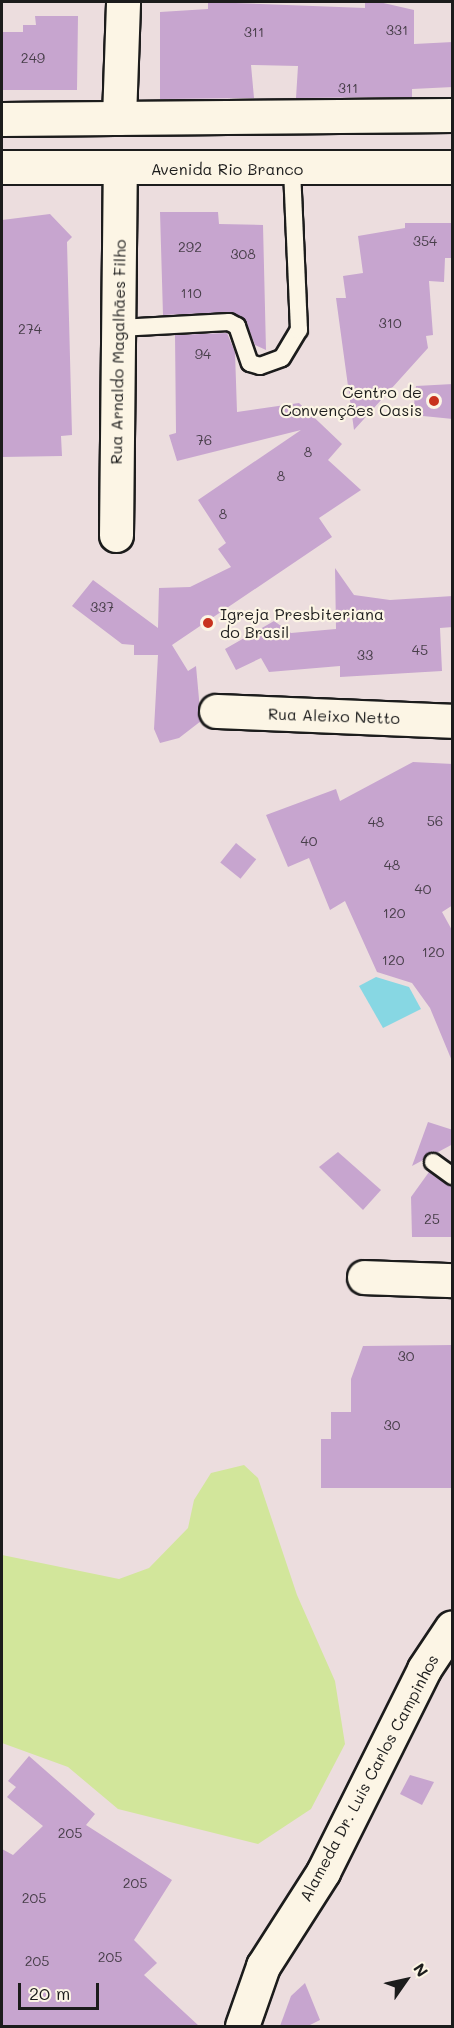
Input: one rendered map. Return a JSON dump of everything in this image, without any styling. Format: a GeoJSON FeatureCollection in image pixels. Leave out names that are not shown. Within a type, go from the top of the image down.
{"type":"FeatureCollection","features":[{"type":"Feature","properties":{"kind":"street"},"geometry":{"type":"LineString","coordinates":[[119,118],[123,2]]}},
{"type":"Feature","properties":{"kind":"street"},"geometry":{"type":"LineString","coordinates":[[2,119],[453,115]]}},
{"type":"Feature","properties":{"kind":"street","name":"Avenida Rio Branco"},"geometry":{"type":"LineString","coordinates":[[2,167],[120,169],[453,167]]}},
{"type":"Feature","properties":{"kind":"street","name":"Rua Arnaldo Magalhães Filho"},"geometry":{"type":"LineString","coordinates":[[116,536],[120,169]]}},
{"type":"Feature","properties":{"kind":"street","name":"Rua Aleixo Netto"},"geometry":{"type":"LineString","coordinates":[[216,711],[453,721]]}},
{"type":"Feature","properties":{"kind":"street"},"geometry":{"type":"LineString","coordinates":[[364,1277],[453,1280]]}},
{"type":"Feature","properties":{"kind":"street","name":"Alameda Dr. Luis Carlos Campinhos"},"geometry":{"type":"LineString","coordinates":[[242,2026],[263,1966],[323,1872],[424,1669],[453,1627]]}},
{"type":"Feature","properties":{"kind":"lane"},"geometry":{"type":"LineString","coordinates":[[119,328],[229,322],[237,326],[250,363],[260,366],[282,358],[299,330],[292,168]]}},
{"type":"Feature","properties":{"kind":"lane"},"geometry":{"type":"LineString","coordinates":[[433,1162],[453,1176]]}},
{"type":"Feature","properties":{"kind":"green space"},"geometry":{"type":"Polygon","coordinates":[[[244,1465],[258,1478],[297,1595],[335,1681],[345,1744],[311,1809],[258,1844],[118,1809],[68,1767],[2,1743],[2,1555],[119,1579],[149,1568],[188,1528],[194,1500],[211,1473],[244,1465]]]}},
{"type":"Feature","properties":{"kind":"water"},"geometry":{"type":"Polygon","coordinates":[[[376,977],[409,987],[421,1009],[383,1028],[359,986],[376,977]]]}},
{"type":"Feature","properties":{"kind":"building"},"geometry":{"type":"Polygon","coordinates":[[[208,2],[365,8],[365,2],[379,2],[414,10],[414,44],[453,42],[453,87],[412,89],[412,97],[296,98],[298,66],[251,65],[254,98],[160,99],[160,12],[208,9],[208,2]]]}},
{"type":"Feature","properties":{"kind":"building"},"geometry":{"type":"Polygon","coordinates":[[[35,16],[78,16],[77,90],[2,90],[2,32],[23,32],[23,25],[36,25],[35,16]]]}},
{"type":"Feature","properties":{"kind":"building"},"geometry":{"type":"Polygon","coordinates":[[[160,212],[218,212],[219,224],[263,225],[266,350],[255,345],[246,322],[233,312],[163,315],[160,212]]]}},
{"type":"Feature","properties":{"kind":"building"},"geometry":{"type":"Polygon","coordinates":[[[50,214],[72,237],[67,242],[72,435],[61,436],[62,456],[2,457],[2,220],[50,214]]]}},
{"type":"Feature","properties":{"kind":"building"},"geometry":{"type":"Polygon","coordinates":[[[405,223],[453,223],[453,258],[445,258],[444,282],[429,281],[433,335],[426,336],[428,348],[354,430],[336,298],[346,298],[343,276],[363,273],[358,236],[405,228],[405,223]]]}},
{"type":"Feature","properties":{"kind":"building"},"geometry":{"type":"Polygon","coordinates":[[[227,333],[235,352],[237,412],[299,403],[342,444],[328,460],[361,490],[319,518],[332,537],[172,645],[188,671],[196,666],[201,721],[179,738],[160,743],[154,729],[158,655],[134,655],[134,645],[122,644],[72,606],[93,580],[158,628],[159,588],[190,587],[231,567],[218,549],[226,543],[198,500],[301,430],[177,461],[169,435],[176,433],[175,335],[227,333]]]}},
{"type":"Feature","properties":{"kind":"building","name":"Centro de Convenções Oasis"},"geometry":{"type":"Polygon","coordinates":[[[453,384],[453,419],[413,415],[416,386],[453,384]]]}},
{"type":"Feature","properties":{"kind":"building"},"geometry":{"type":"Polygon","coordinates":[[[335,568],[354,595],[390,600],[453,596],[453,627],[440,628],[442,671],[340,677],[340,666],[269,672],[261,658],[236,670],[225,649],[274,621],[291,633],[336,629],[335,568]]]}},
{"type":"Feature","properties":{"kind":"building"},"geometry":{"type":"Polygon","coordinates":[[[413,762],[453,764],[453,905],[442,912],[453,932],[452,1061],[430,1008],[412,983],[377,972],[345,901],[330,910],[309,858],[288,867],[266,815],[336,789],[340,801],[413,762]]]}},
{"type":"Feature","properties":{"kind":"building"},"geometry":{"type":"Polygon","coordinates":[[[236,843],[256,859],[240,879],[220,862],[236,843]]]}},
{"type":"Feature","properties":{"kind":"building"},"geometry":{"type":"Polygon","coordinates":[[[428,1122],[453,1130],[453,1144],[412,1166],[428,1122]]]}},
{"type":"Feature","properties":{"kind":"building"},"geometry":{"type":"Polygon","coordinates":[[[338,1152],[381,1190],[363,1210],[319,1167],[338,1152]]]}},
{"type":"Feature","properties":{"kind":"building"},"geometry":{"type":"Polygon","coordinates":[[[429,1172],[453,1186],[453,1237],[412,1237],[411,1197],[429,1172]]]}},
{"type":"Feature","properties":{"kind":"building"},"geometry":{"type":"Polygon","coordinates":[[[453,1345],[453,1488],[321,1488],[321,1439],[331,1439],[331,1412],[351,1412],[351,1379],[363,1346],[453,1345]]]}},
{"type":"Feature","properties":{"kind":"building"},"geometry":{"type":"Polygon","coordinates":[[[29,1756],[95,1814],[86,1825],[172,1880],[134,1940],[157,1963],[144,1975],[199,2026],[2,2026],[2,1849],[13,1855],[43,1826],[7,1797],[16,1787],[8,1781],[29,1756]]]}},
{"type":"Feature","properties":{"kind":"building"},"geometry":{"type":"Polygon","coordinates":[[[410,1775],[434,1782],[422,1805],[400,1794],[410,1775]]]}},
{"type":"Feature","properties":{"kind":"building"},"geometry":{"type":"Polygon","coordinates":[[[305,1983],[320,2020],[308,2026],[280,2026],[291,1996],[305,1983]]]}},
{"type":"Feature","properties":{"kind":"place","name":"Centro de Convenções Oasis"},"geometry":{"type":"Point","coordinates":[434,401]}},
{"type":"Feature","properties":{"kind":"place","name":"Igreja Presbiteriana do Brasil"},"geometry":{"type":"Point","coordinates":[208,623]}}]}
